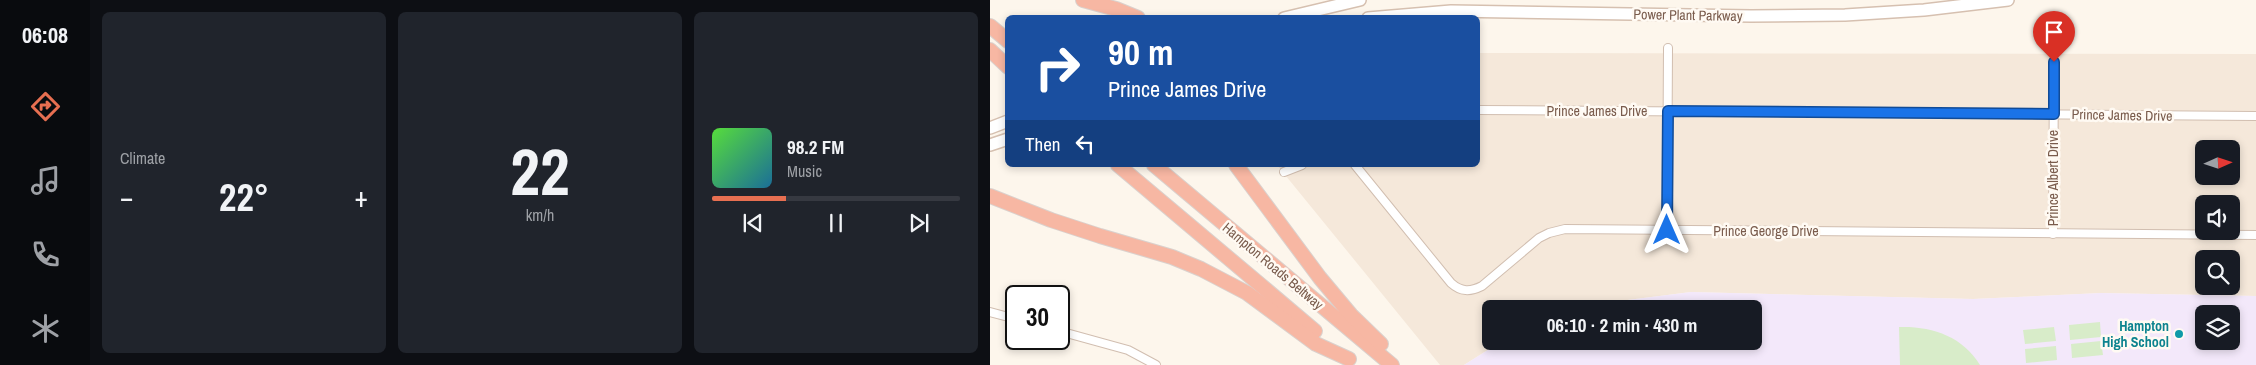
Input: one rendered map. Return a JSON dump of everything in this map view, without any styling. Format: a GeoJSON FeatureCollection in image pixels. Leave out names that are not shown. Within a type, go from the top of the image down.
{"type":"FeatureCollection","features":[{"type":"Feature","properties":{"kind":"highway"},"geometry":{"type":"LineString","coordinates":[[1082,0],[1131,15]]}},
{"type":"Feature","properties":{"kind":"highway"},"geometry":{"type":"LineString","coordinates":[[990,26],[1005,38]]}},
{"type":"Feature","properties":{"kind":"highway"},"geometry":{"type":"LineString","coordinates":[[990,50],[1005,63]]}},
{"type":"Feature","properties":{"kind":"highway","name":"Hampton Roads Beltway"},"geometry":{"type":"LineString","coordinates":[[1120,167],[1352,362]]}},
{"type":"Feature","properties":{"kind":"highway","name":"Hampton Roads Beltway"},"geometry":{"type":"LineString","coordinates":[[1156,167],[1392,365]]}},
{"type":"Feature","properties":{"kind":"highway"},"geometry":{"type":"LineString","coordinates":[[1237,167],[1320,278],[1351,316],[1386,349],[1396,365]]}},
{"type":"Feature","properties":{"kind":"highway"},"geometry":{"type":"LineString","coordinates":[[990,196],[1051,220],[1172,257],[1202,269],[1246,293],[1316,344],[1352,362]]}},
{"type":"Feature","properties":{"kind":"main road"},"geometry":{"type":"LineString","coordinates":[[1297,15],[1360,0]]}},
{"type":"Feature","properties":{"kind":"main road","name":"Power Plant Parkway"},"geometry":{"type":"LineString","coordinates":[[1404,15],[1452,11],[1751,16],[1844,15],[1924,10],[2008,0]]}},
{"type":"Feature","properties":{"kind":"main road"},"geometry":{"type":"LineString","coordinates":[[990,128],[1005,122]]}},
{"type":"Feature","properties":{"kind":"main road"},"geometry":{"type":"LineString","coordinates":[[990,146],[1005,140]]}},
{"type":"Feature","properties":{"kind":"street"},"geometry":{"type":"LineString","coordinates":[[1667,230],[1668,48]]}},
{"type":"Feature","properties":{"kind":"street","name":"Prince Albert Drive"},"geometry":{"type":"LineString","coordinates":[[2053,234],[2054,62]]}},
{"type":"Feature","properties":{"kind":"street","name":"Prince James Drive"},"geometry":{"type":"LineString","coordinates":[[1480,110],[2256,116]]}},
{"type":"Feature","properties":{"kind":"street"},"geometry":{"type":"LineString","coordinates":[[1284,172],[1297,167]]}},
{"type":"Feature","properties":{"kind":"street","name":"Prince George Drive"},"geometry":{"type":"LineString","coordinates":[[1357,167],[1451,283],[1465,291],[1474,290],[1482,286],[1540,238],[1558,230],[2256,235]]}},
{"type":"Feature","properties":{"kind":"street"},"geometry":{"type":"LineString","coordinates":[[990,312],[1005,316]]}},
{"type":"Feature","properties":{"kind":"street"},"geometry":{"type":"LineString","coordinates":[[1070,334],[1128,350],[1156,365]]}},
{"type":"Feature","properties":{"kind":"shaded area"},"geometry":{"type":"Polygon","coordinates":[[[1480,53],[2256,54],[2256,296],[2204,295],[2240,295],[2240,250],[2195,250],[2195,295],[2101,293],[1973,299],[1691,292],[1627,300],[1482,300],[1482,350],[1488,350],[1464,365],[1440,365],[1279,167],[1480,167],[1480,53]]]}},
{"type":"Feature","properties":{"kind":"shaded area","name":"Hampton High School"},"geometry":{"type":"Polygon","coordinates":[[[1691,292],[1973,299],[2101,293],[2256,296],[2256,365],[1464,365],[1488,350],[1762,350],[1762,300],[1627,300],[1691,292]]]}},
{"type":"Feature","properties":{"kind":"green space"},"geometry":{"type":"Polygon","coordinates":[[[2100,322],[2101,337],[2070,340],[2069,325],[2100,322]]]}},
{"type":"Feature","properties":{"kind":"green space"},"geometry":{"type":"Polygon","coordinates":[[[1899,327],[1923,328],[1945,335],[1964,347],[1980,365],[1900,365],[1899,327]]]}},
{"type":"Feature","properties":{"kind":"green space"},"geometry":{"type":"Polygon","coordinates":[[[2054,327],[2056,341],[2025,344],[2023,330],[2054,327]]]}},
{"type":"Feature","properties":{"kind":"green space"},"geometry":{"type":"Polygon","coordinates":[[[2101,341],[2103,355],[2072,358],[2071,344],[2101,341]]]}},
{"type":"Feature","properties":{"kind":"green space"},"geometry":{"type":"Polygon","coordinates":[[[2056,346],[2057,360],[2026,363],[2025,349],[2056,346]]]}},
{"type":"Feature","properties":{"kind":"place","name":"Hampton High School"},"geometry":{"type":"Point","coordinates":[2179,334]}},
{"type":"Feature","properties":{"kind":"route"},"geometry":{"type":"LineString","coordinates":[[1667,230],[1668,111],[2054,114],[2054,62]]}}]}
